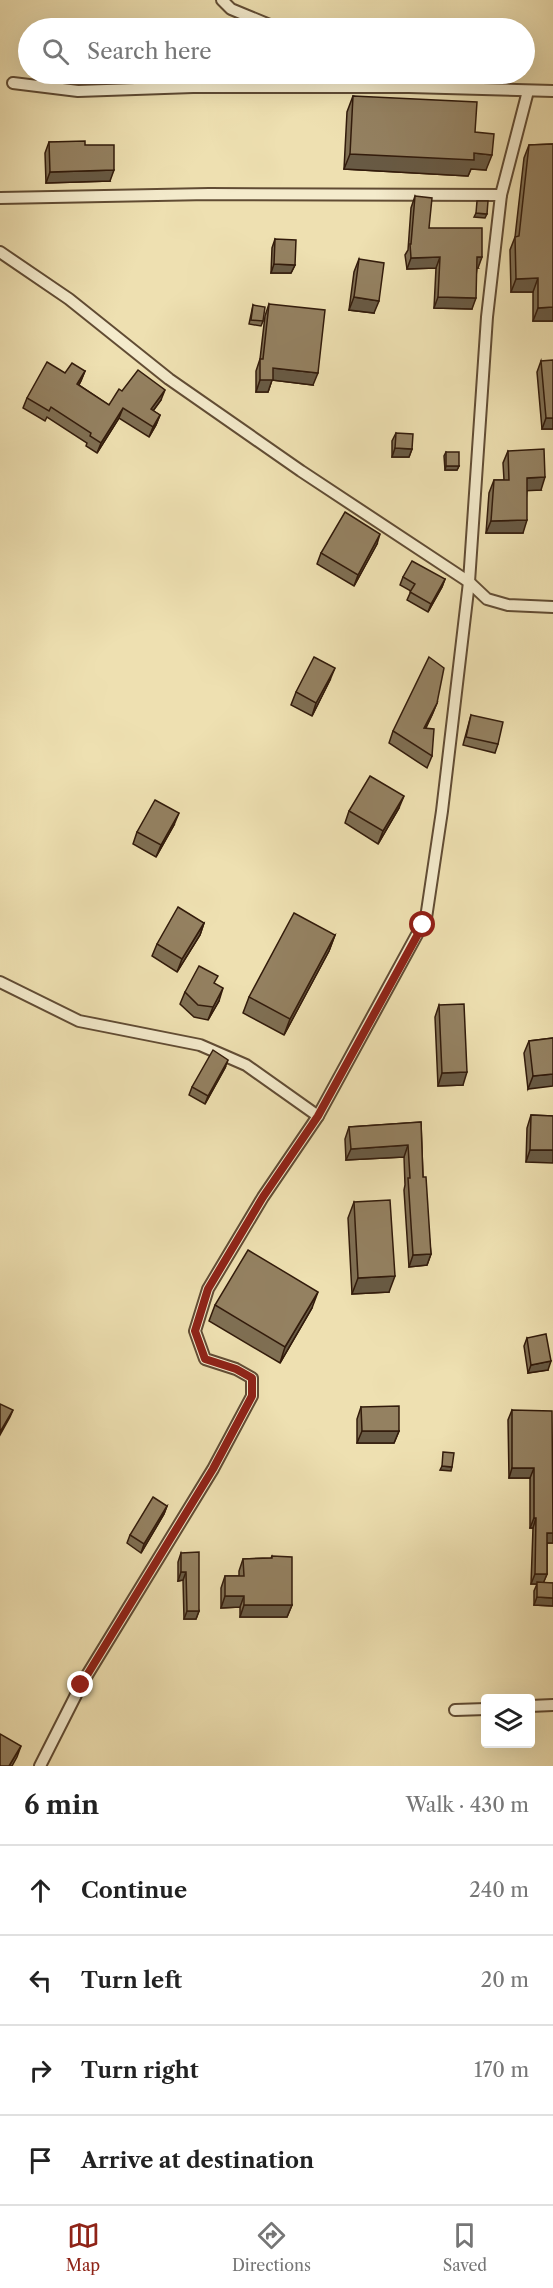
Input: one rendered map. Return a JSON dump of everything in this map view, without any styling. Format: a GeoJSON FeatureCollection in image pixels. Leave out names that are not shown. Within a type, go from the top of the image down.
{"type":"FeatureCollection","features":[{"type":"Feature","properties":{"kind":"street"},"geometry":{"type":"LineString","coordinates":[[222,0],[231,9],[253,18]]}},
{"type":"Feature","properties":{"kind":"street"},"geometry":{"type":"LineString","coordinates":[[13,83],[18,84]]}},
{"type":"Feature","properties":{"kind":"street"},"geometry":{"type":"LineString","coordinates":[[21,84],[78,91],[193,87],[553,91]]}},
{"type":"Feature","properties":{"kind":"street"},"geometry":{"type":"LineString","coordinates":[[422,84],[429,88]]}},
{"type":"Feature","properties":{"kind":"street"},"geometry":{"type":"LineString","coordinates":[[40,1766],[81,1685],[213,1469],[252,1396],[252,1378],[236,1369],[205,1359],[195,1331],[208,1289],[263,1197],[318,1116],[426,918],[442,811],[469,582],[487,317],[501,195],[528,91]]}},
{"type":"Feature","properties":{"kind":"street"},"geometry":{"type":"LineString","coordinates":[[0,198],[209,194],[501,195]]}},
{"type":"Feature","properties":{"kind":"street"},"geometry":{"type":"LineString","coordinates":[[0,252],[69,299],[169,379],[301,471],[469,582],[487,599],[508,605],[553,607]]}},
{"type":"Feature","properties":{"kind":"street"},"geometry":{"type":"LineString","coordinates":[[0,982],[79,1021],[209,1048],[246,1065],[318,1116]]}},
{"type":"Feature","properties":{"kind":"street"},"geometry":{"type":"LineString","coordinates":[[535,1707],[553,1705]]}},
{"type":"Feature","properties":{"kind":"street"},"geometry":{"type":"LineString","coordinates":[[455,1710],[481,1709]]}},
{"type":"Feature","properties":{"kind":"building"},"geometry":{"type":"Polygon","coordinates":[[[353,96],[477,102],[475,132],[494,134],[492,155],[474,153],[474,160],[350,154],[353,96]]]}},
{"type":"Feature","properties":{"kind":"building"},"geometry":{"type":"Polygon","coordinates":[[[85,141],[85,145],[114,145],[114,170],[50,172],[49,142],[85,141]]]}},
{"type":"Feature","properties":{"kind":"building"},"geometry":{"type":"Polygon","coordinates":[[[553,144],[553,307],[538,308],[538,278],[516,279],[515,237],[519,236],[529,145],[553,144]]]}},
{"type":"Feature","properties":{"kind":"building"},"geometry":{"type":"Polygon","coordinates":[[[415,196],[432,198],[429,228],[482,228],[482,257],[477,257],[476,298],[438,297],[440,257],[411,258],[410,244],[415,196]]]}},
{"type":"Feature","properties":{"kind":"building"},"geometry":{"type":"Polygon","coordinates":[[[477,201],[488,201],[487,214],[476,213],[477,201]]]}},
{"type":"Feature","properties":{"kind":"building"},"geometry":{"type":"Polygon","coordinates":[[[275,239],[296,240],[295,265],[274,264],[275,239]]]}},
{"type":"Feature","properties":{"kind":"building"},"geometry":{"type":"Polygon","coordinates":[[[359,259],[384,263],[379,301],[354,297],[359,259]]]}},
{"type":"Feature","properties":{"kind":"building"},"geometry":{"type":"Polygon","coordinates":[[[269,304],[325,310],[318,373],[273,368],[273,380],[260,380],[260,359],[263,359],[269,304]]]}},
{"type":"Feature","properties":{"kind":"building"},"geometry":{"type":"Polygon","coordinates":[[[253,305],[265,307],[263,321],[251,320],[253,305]]]}},
{"type":"Feature","properties":{"kind":"building"},"geometry":{"type":"Polygon","coordinates":[[[553,360],[553,418],[546,418],[541,361],[553,360]]]}},
{"type":"Feature","properties":{"kind":"building"},"geometry":{"type":"Polygon","coordinates":[[[47,362],[65,373],[72,363],[85,371],[77,384],[109,405],[119,389],[122,391],[138,370],[165,390],[151,409],[160,415],[153,427],[123,408],[101,443],[90,436],[91,433],[51,407],[49,411],[27,398],[47,362]]]}},
{"type":"Feature","properties":{"kind":"building"},"geometry":{"type":"Polygon","coordinates":[[[396,433],[413,434],[412,449],[395,448],[396,433]]]}},
{"type":"Feature","properties":{"kind":"building"},"geometry":{"type":"Polygon","coordinates":[[[544,449],[545,477],[527,478],[527,520],[491,521],[494,480],[509,480],[508,451],[544,449]]]}},
{"type":"Feature","properties":{"kind":"building"},"geometry":{"type":"Polygon","coordinates":[[[446,452],[459,452],[459,466],[446,466],[446,452]]]}},
{"type":"Feature","properties":{"kind":"building"},"geometry":{"type":"Polygon","coordinates":[[[345,512],[380,534],[358,575],[321,553],[345,512]]]}},
{"type":"Feature","properties":{"kind":"building"},"geometry":{"type":"Polygon","coordinates":[[[412,561],[445,579],[431,604],[410,592],[415,584],[403,577],[412,561]]]}},
{"type":"Feature","properties":{"kind":"building"},"geometry":{"type":"Polygon","coordinates":[[[314,657],[335,668],[316,703],[296,692],[314,657]]]}},
{"type":"Feature","properties":{"kind":"building"},"geometry":{"type":"Polygon","coordinates":[[[429,657],[444,668],[437,703],[424,728],[434,729],[432,756],[393,731],[429,657]]]}},
{"type":"Feature","properties":{"kind":"building"},"geometry":{"type":"Polygon","coordinates":[[[471,715],[503,722],[498,744],[466,737],[471,715]]]}},
{"type":"Feature","properties":{"kind":"building"},"geometry":{"type":"Polygon","coordinates":[[[370,776],[404,796],[383,831],[349,811],[370,776]]]}},
{"type":"Feature","properties":{"kind":"building"},"geometry":{"type":"Polygon","coordinates":[[[155,800],[179,813],[161,845],[137,832],[155,800]]]}},
{"type":"Feature","properties":{"kind":"building"},"geometry":{"type":"Polygon","coordinates":[[[178,907],[204,923],[182,959],[157,944],[178,907]]]}},
{"type":"Feature","properties":{"kind":"building"},"geometry":{"type":"Polygon","coordinates":[[[294,913],[335,935],[290,1019],[249,997],[294,913]]]}},
{"type":"Feature","properties":{"kind":"building"},"geometry":{"type":"Polygon","coordinates":[[[199,966],[218,976],[214,983],[223,988],[213,1007],[198,1005],[185,992],[199,966]]]}},
{"type":"Feature","properties":{"kind":"building"},"geometry":{"type":"Polygon","coordinates":[[[464,1004],[467,1072],[442,1073],[439,1005],[464,1004]]]}},
{"type":"Feature","properties":{"kind":"building"},"geometry":{"type":"Polygon","coordinates":[[[553,1038],[553,1074],[533,1076],[529,1041],[553,1038]]]}},
{"type":"Feature","properties":{"kind":"building"},"geometry":{"type":"Polygon","coordinates":[[[213,1050],[228,1060],[208,1096],[192,1087],[213,1050]]]}},
{"type":"Feature","properties":{"kind":"building"},"geometry":{"type":"Polygon","coordinates":[[[531,1115],[553,1116],[553,1150],[530,1150],[531,1115]]]}},
{"type":"Feature","properties":{"kind":"building"},"geometry":{"type":"Polygon","coordinates":[[[421,1122],[423,1177],[426,1177],[431,1254],[413,1255],[408,1145],[351,1149],[349,1127],[421,1122]]]}},
{"type":"Feature","properties":{"kind":"building"},"geometry":{"type":"Polygon","coordinates":[[[390,1200],[395,1276],[358,1278],[354,1202],[390,1200]]]}},
{"type":"Feature","properties":{"kind":"building"},"geometry":{"type":"Polygon","coordinates":[[[248,1250],[318,1292],[285,1347],[215,1305],[248,1250]]]}},
{"type":"Feature","properties":{"kind":"building"},"geometry":{"type":"Polygon","coordinates":[[[546,1334],[551,1361],[531,1365],[527,1338],[546,1334]]]}},
{"type":"Feature","properties":{"kind":"building"},"geometry":{"type":"Polygon","coordinates":[[[0,1404],[13,1410],[0,1432],[0,1404]]]}},
{"type":"Feature","properties":{"kind":"building"},"geometry":{"type":"Polygon","coordinates":[[[399,1406],[399,1431],[362,1431],[361,1407],[399,1406]]]}},
{"type":"Feature","properties":{"kind":"building"},"geometry":{"type":"Polygon","coordinates":[[[512,1410],[552,1411],[553,1533],[547,1533],[547,1574],[535,1574],[534,1468],[512,1468],[512,1410]]]}},
{"type":"Feature","properties":{"kind":"building"},"geometry":{"type":"Polygon","coordinates":[[[443,1452],[454,1453],[452,1467],[442,1466],[443,1452]]]}},
{"type":"Feature","properties":{"kind":"building"},"geometry":{"type":"Polygon","coordinates":[[[153,1497],[167,1506],[144,1544],[130,1535],[153,1497]]]}},
{"type":"Feature","properties":{"kind":"building"},"geometry":{"type":"Polygon","coordinates":[[[199,1552],[199,1611],[187,1611],[186,1572],[181,1572],[181,1553],[199,1552]]]}},
{"type":"Feature","properties":{"kind":"building"},"geometry":{"type":"Polygon","coordinates":[[[272,1556],[292,1557],[292,1605],[244,1605],[244,1596],[225,1596],[225,1576],[244,1576],[243,1559],[272,1558],[272,1556]]]}},
{"type":"Feature","properties":{"kind":"building"},"geometry":{"type":"Polygon","coordinates":[[[537,1582],[553,1583],[553,1598],[537,1597],[537,1582]]]}},
{"type":"Feature","properties":{"kind":"building"},"geometry":{"type":"Polygon","coordinates":[[[0,1734],[21,1746],[9,1766],[0,1766],[0,1734]]]}},
{"type":"Feature","properties":{"kind":"route"},"geometry":{"type":"LineString","coordinates":[[81,1685],[213,1469],[252,1396],[252,1378],[236,1369],[205,1359],[195,1331],[208,1289],[263,1197],[318,1116],[423,925]]}}]}
